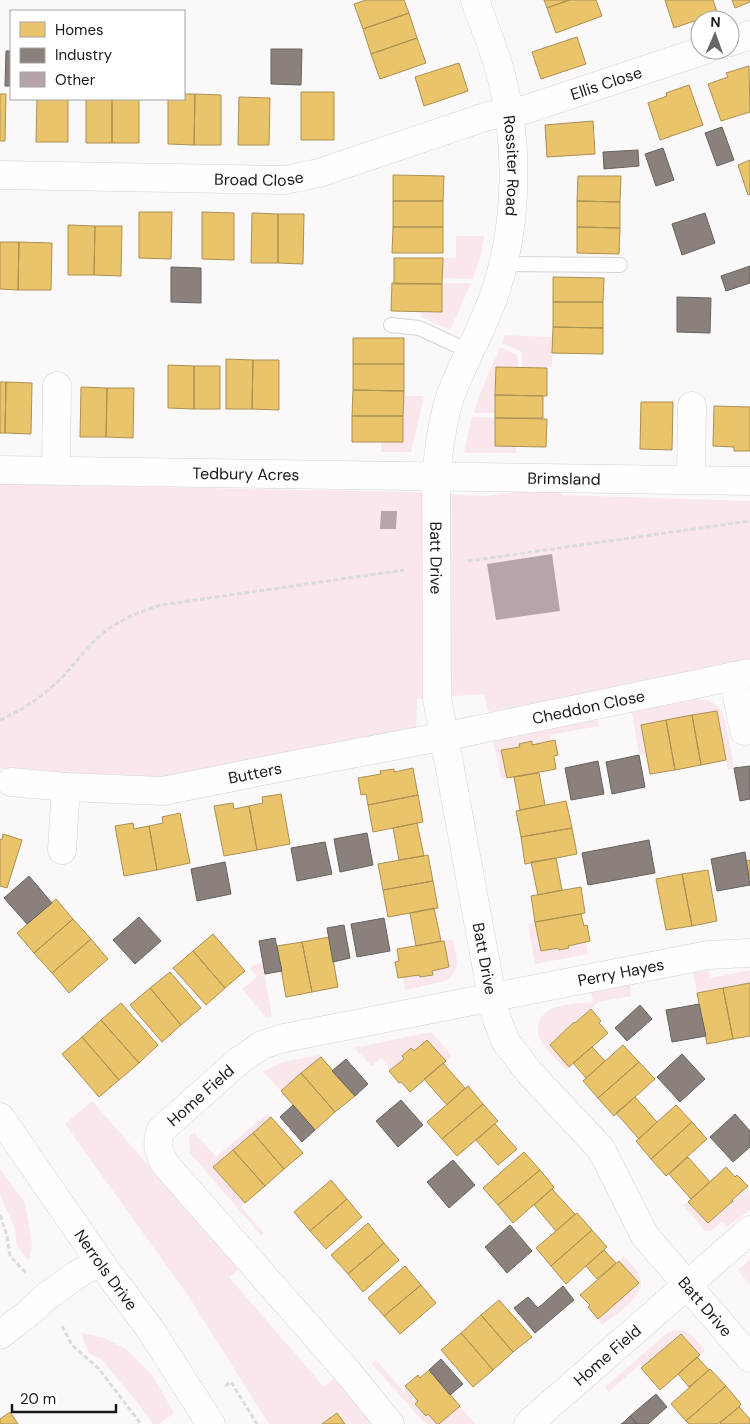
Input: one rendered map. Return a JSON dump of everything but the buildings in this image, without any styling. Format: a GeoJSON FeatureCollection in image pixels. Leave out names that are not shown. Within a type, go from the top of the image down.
{"type":"FeatureCollection","features":[{"type":"Feature","properties":{"kind":"street","name":"Rossiter Road"},"geometry":{"type":"LineString","coordinates":[[436,476],[440,439],[450,398],[495,294],[504,264],[513,194],[513,156],[503,82],[475,0]]}},
{"type":"Feature","properties":{"kind":"street","name":"Ellis Close"},"geometry":{"type":"LineString","coordinates":[[508,113],[527,109],[690,55]]}},
{"type":"Feature","properties":{"kind":"street","name":"Broad Close"},"geometry":{"type":"LineString","coordinates":[[0,175],[284,180],[319,173],[488,116],[508,113]]}},
{"type":"Feature","properties":{"kind":"street"},"geometry":{"type":"LineString","coordinates":[[56,470],[57,386]]}},
{"type":"Feature","properties":{"kind":"street"},"geometry":{"type":"LineString","coordinates":[[692,406],[692,480]]}},
{"type":"Feature","properties":{"kind":"street","name":"Tedbury Acres"},"geometry":{"type":"LineString","coordinates":[[0,470],[436,476]]}},
{"type":"Feature","properties":{"kind":"street","name":"Brimsland"},"geometry":{"type":"LineString","coordinates":[[436,476],[750,481]]}},
{"type":"Feature","properties":{"kind":"street","name":"Batt Drive"},"geometry":{"type":"LineString","coordinates":[[436,476],[437,698],[496,1017],[506,1042],[529,1072],[601,1149],[645,1236],[750,1358]]}},
{"type":"Feature","properties":{"kind":"street","name":"Cheddon Close"},"geometry":{"type":"LineString","coordinates":[[444,737],[742,675],[744,730]]}},
{"type":"Feature","properties":{"kind":"street","name":"Butters"},"geometry":{"type":"LineString","coordinates":[[11,782],[66,787],[163,791],[284,766],[444,737]]}},
{"type":"Feature","properties":{"kind":"street"},"geometry":{"type":"LineString","coordinates":[[62,850],[66,787]]}},
{"type":"Feature","properties":{"kind":"street","name":"Perry Hayes"},"geometry":{"type":"LineString","coordinates":[[492,997],[708,954],[750,953]]}},
{"type":"Feature","properties":{"kind":"street","name":"Home Field"},"geometry":{"type":"LineString","coordinates":[[390,1424],[327,1348],[165,1164],[158,1151],[157,1141],[161,1130],[240,1060],[262,1046],[284,1038],[492,997]]}},
{"type":"Feature","properties":{"kind":"street","name":"Nerrols Drive"},"geometry":{"type":"LineString","coordinates":[[0,1117],[100,1262],[150,1329],[211,1424]]}},
{"type":"Feature","properties":{"kind":"street","name":"Home Field"},"geometry":{"type":"LineString","coordinates":[[528,1424],[750,1230]]}},
{"type":"Feature","properties":{"kind":"street"},"geometry":{"type":"LineString","coordinates":[[0,1335],[47,1296],[78,1274],[100,1262]]}},
{"type":"Feature","properties":{"kind":"lane"},"geometry":{"type":"LineString","coordinates":[[504,264],[620,265]]}},
{"type":"Feature","properties":{"kind":"lane"},"geometry":{"type":"LineString","coordinates":[[391,325],[419,328],[469,351]]}},
{"type":"Feature","properties":{"kind":"path"},"geometry":{"type":"LineString","coordinates":[[0,720],[14,714],[55,684],[103,633],[147,609],[171,603],[750,521]]}},
{"type":"Feature","properties":{"kind":"shaded area"},"geometry":{"type":"Polygon","coordinates":[[[456,236],[484,236],[481,254],[473,279],[442,278],[443,258],[456,258],[456,236]]]}},
{"type":"Feature","properties":{"kind":"shaded area"},"geometry":{"type":"Polygon","coordinates":[[[442,283],[471,283],[450,330],[421,317],[421,311],[442,312],[442,283]]]}},
{"type":"Feature","properties":{"kind":"shaded area"},"geometry":{"type":"Polygon","coordinates":[[[505,335],[552,337],[552,367],[522,367],[522,352],[502,343],[505,335]]]}},
{"type":"Feature","properties":{"kind":"shaded area"},"geometry":{"type":"Polygon","coordinates":[[[500,347],[517,355],[518,367],[496,367],[495,413],[474,413],[480,394],[500,347]]]}},
{"type":"Feature","properties":{"kind":"shaded area"},"geometry":{"type":"Polygon","coordinates":[[[403,396],[424,396],[411,452],[381,452],[381,442],[403,442],[403,396]]]}},
{"type":"Feature","properties":{"kind":"shaded area"},"geometry":{"type":"Polygon","coordinates":[[[472,417],[495,418],[495,446],[516,446],[516,453],[464,453],[472,417]]]}},
{"type":"Feature","properties":{"kind":"shaded area"},"geometry":{"type":"Polygon","coordinates":[[[0,484],[407,492],[486,496],[559,486],[562,495],[750,501],[750,662],[488,712],[484,694],[417,699],[416,728],[161,779],[0,769],[0,484]],[[381,511],[380,528],[396,529],[396,511],[381,511]]]}},
{"type":"Feature","properties":{"kind":"shaded area"},"geometry":{"type":"Polygon","coordinates":[[[697,699],[710,702],[721,710],[727,729],[734,768],[728,770],[717,711],[641,725],[646,754],[639,755],[632,712],[697,699]]]}},
{"type":"Feature","properties":{"kind":"shaded area"},"geometry":{"type":"Polygon","coordinates":[[[598,720],[599,726],[550,735],[551,741],[532,745],[531,741],[519,744],[520,747],[502,750],[507,778],[501,779],[493,739],[598,720]]]}},
{"type":"Feature","properties":{"kind":"shaded area"},"geometry":{"type":"Polygon","coordinates":[[[535,922],[541,951],[558,948],[559,950],[569,949],[568,946],[586,942],[588,954],[535,964],[528,924],[535,922]]]}},
{"type":"Feature","properties":{"kind":"shaded area"},"geometry":{"type":"Polygon","coordinates":[[[453,939],[457,962],[451,977],[446,981],[405,990],[403,977],[433,975],[432,971],[449,967],[444,941],[453,939]]]}},
{"type":"Feature","properties":{"kind":"shaded area"},"geometry":{"type":"Polygon","coordinates":[[[262,963],[272,1016],[266,1017],[242,989],[257,977],[250,969],[253,965],[262,963]]]}},
{"type":"Feature","properties":{"kind":"shaded area"},"geometry":{"type":"Polygon","coordinates":[[[708,968],[711,978],[750,970],[750,983],[697,993],[693,971],[708,968]]]}},
{"type":"Feature","properties":{"kind":"shaded area"},"geometry":{"type":"Polygon","coordinates":[[[630,984],[631,996],[598,1002],[550,1045],[569,1067],[566,1070],[538,1036],[540,1020],[544,1014],[559,1006],[593,1002],[591,992],[630,984]]]}},
{"type":"Feature","properties":{"kind":"shaded area"},"geometry":{"type":"Polygon","coordinates":[[[431,1032],[452,1056],[446,1061],[427,1040],[414,1051],[411,1049],[402,1056],[404,1059],[391,1070],[381,1058],[372,1066],[354,1048],[431,1032]]]}},
{"type":"Feature","properties":{"kind":"shaded area"},"geometry":{"type":"Polygon","coordinates":[[[319,1055],[321,1057],[281,1091],[263,1072],[283,1062],[319,1055]]]}},
{"type":"Feature","properties":{"kind":"shaded area"},"geometry":{"type":"Polygon","coordinates":[[[92,1101],[239,1269],[229,1277],[324,1387],[334,1379],[372,1424],[345,1424],[337,1414],[322,1424],[269,1424],[189,1297],[65,1124],[92,1101]]]}},
{"type":"Feature","properties":{"kind":"shaded area"},"geometry":{"type":"Polygon","coordinates":[[[267,1114],[271,1117],[213,1167],[245,1203],[241,1207],[264,1233],[261,1235],[190,1153],[189,1137],[194,1132],[216,1157],[267,1114]]]}},
{"type":"Feature","properties":{"kind":"shaded area"},"geometry":{"type":"Polygon","coordinates":[[[0,1169],[25,1203],[32,1244],[29,1261],[17,1246],[15,1228],[0,1195],[0,1169]]]}},
{"type":"Feature","properties":{"kind":"shaded area"},"geometry":{"type":"Polygon","coordinates":[[[744,1190],[748,1193],[750,1192],[750,1210],[727,1227],[722,1222],[712,1230],[705,1231],[683,1205],[688,1202],[708,1223],[744,1190]]]}},
{"type":"Feature","properties":{"kind":"shaded area"},"geometry":{"type":"Polygon","coordinates":[[[624,1256],[639,1275],[641,1285],[639,1292],[622,1310],[602,1325],[598,1319],[638,1283],[619,1261],[624,1256]]]}},
{"type":"Feature","properties":{"kind":"shaded area"},"geometry":{"type":"Polygon","coordinates":[[[750,1259],[750,1285],[738,1270],[750,1259]]]}},
{"type":"Feature","properties":{"kind":"shaded area"},"geometry":{"type":"Polygon","coordinates":[[[680,1330],[692,1335],[705,1351],[700,1355],[680,1334],[643,1367],[640,1364],[609,1392],[605,1387],[667,1333],[680,1330]]]}},
{"type":"Feature","properties":{"kind":"shaded area"},"geometry":{"type":"Polygon","coordinates":[[[81,1333],[104,1338],[126,1349],[153,1376],[174,1413],[159,1424],[153,1424],[100,1358],[89,1354],[81,1333]]]}},
{"type":"Feature","properties":{"kind":"shaded area"},"geometry":{"type":"Polygon","coordinates":[[[376,1360],[404,1392],[407,1389],[418,1401],[415,1404],[425,1416],[428,1414],[437,1424],[428,1424],[422,1420],[372,1364],[376,1360]]]}},
{"type":"Feature","properties":{"kind":"shaded area"},"geometry":{"type":"Polygon","coordinates":[[[460,1406],[475,1424],[439,1424],[460,1406]]]}}]}
